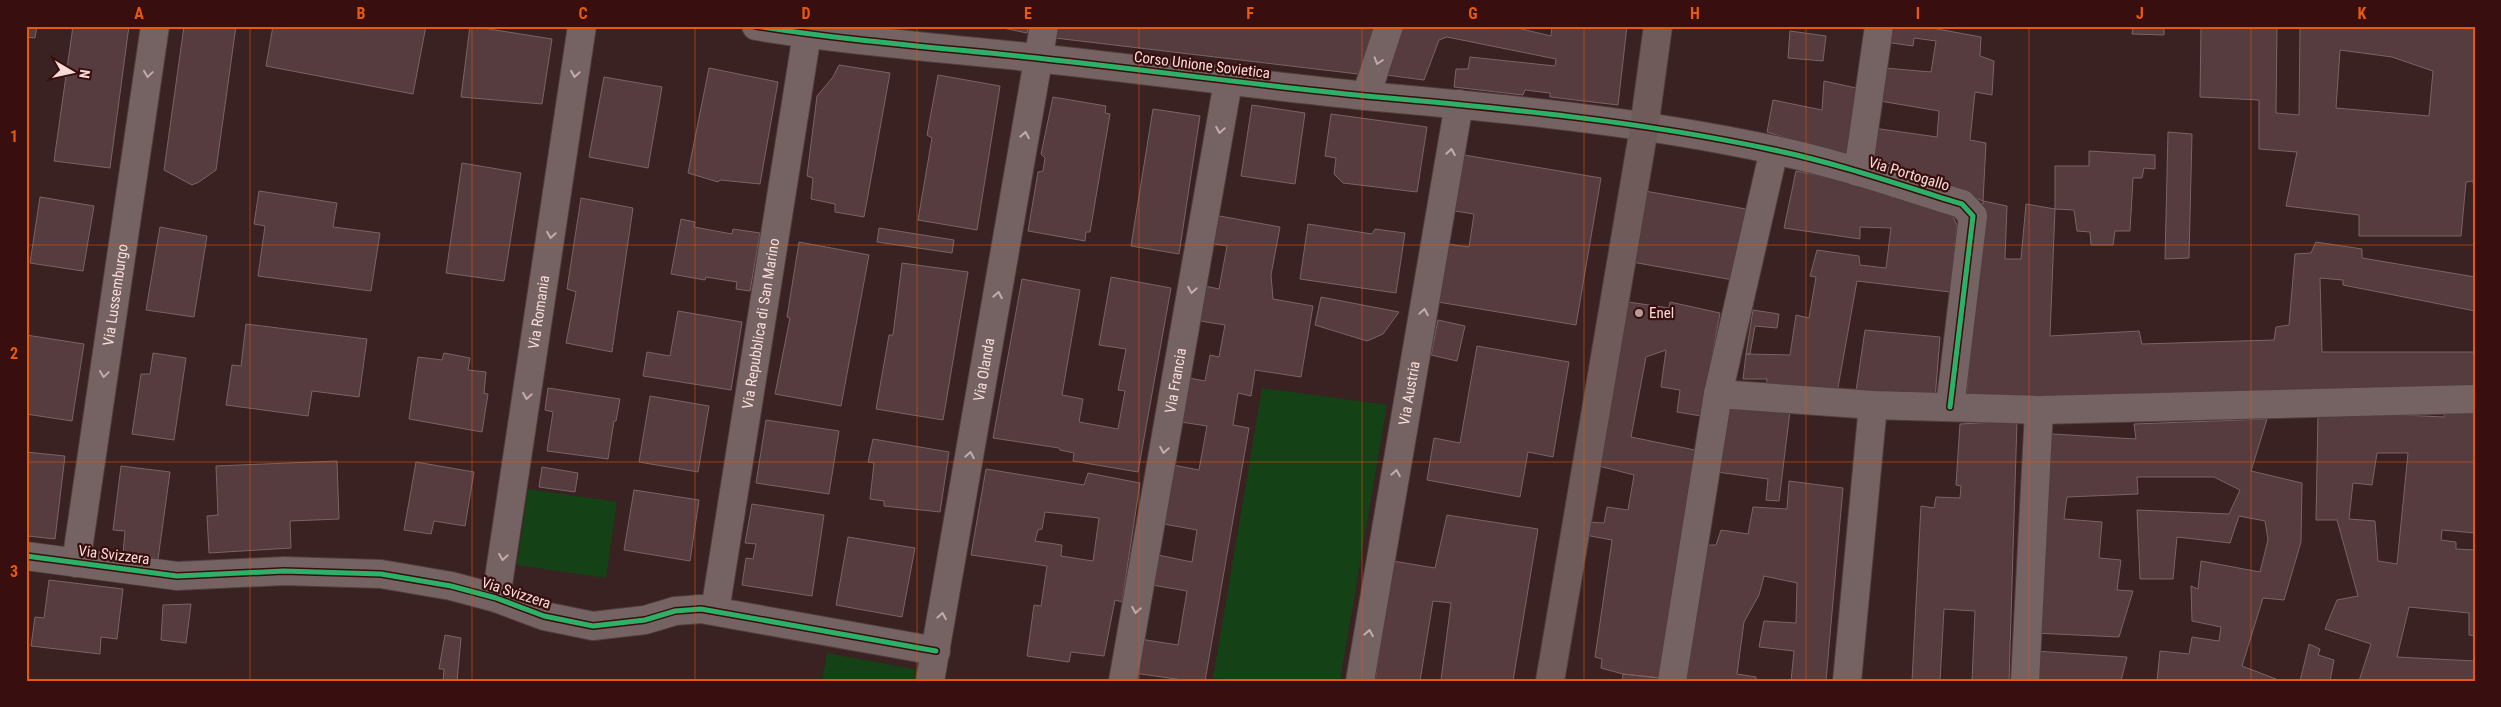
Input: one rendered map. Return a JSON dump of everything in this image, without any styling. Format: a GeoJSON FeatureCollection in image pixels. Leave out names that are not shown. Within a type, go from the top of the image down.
{"type":"FeatureCollection","features":[{"type":"Feature","properties":{"kind":"street","name":"Via Lussemburgo"},"geometry":{"type":"LineString","coordinates":[[76,563],[155,26]]}},
{"type":"Feature","properties":{"kind":"street","name":"Via Romania"},"geometry":{"type":"LineString","coordinates":[[496,598],[582,26]]}},
{"type":"Feature","properties":{"kind":"street","name":"Corso Unione Sovietica"},"geometry":{"type":"LineString","coordinates":[[756,26],[807,34],[1039,58],[1228,82],[1459,104],[1644,128]]}},
{"type":"Feature","properties":{"kind":"street","name":"Via Olanda"},"geometry":{"type":"LineString","coordinates":[[930,681],[1044,26]]}},
{"type":"Feature","properties":{"kind":"street"},"geometry":{"type":"LineString","coordinates":[[1366,96],[1389,26]]}},
{"type":"Feature","properties":{"kind":"street"},"geometry":{"type":"LineString","coordinates":[[1550,681],[1644,128],[1658,26]]}},
{"type":"Feature","properties":{"kind":"street"},"geometry":{"type":"LineString","coordinates":[[1858,172],[1879,26]]}},
{"type":"Feature","properties":{"kind":"street","name":"Via Repubblica di San Marino"},"geometry":{"type":"LineString","coordinates":[[714,611],[807,34]]}},
{"type":"Feature","properties":{"kind":"street","name":"Via Francia"},"geometry":{"type":"LineString","coordinates":[[1123,681],[1228,82]]}},
{"type":"Feature","properties":{"kind":"street","name":"Via Austria"},"geometry":{"type":"LineString","coordinates":[[1360,681],[1459,104]]}},
{"type":"Feature","properties":{"kind":"street","name":"Via Portogallo"},"geometry":{"type":"LineString","coordinates":[[1644,128],[1774,150],[1858,172],[1962,204],[1973,216],[1950,407]]}},
{"type":"Feature","properties":{"kind":"street"},"geometry":{"type":"LineString","coordinates":[[1672,681],[1718,394],[1774,150]]}},
{"type":"Feature","properties":{"kind":"street"},"geometry":{"type":"LineString","coordinates":[[1718,394],[1873,405],[2039,410],[2475,399]]}},
{"type":"Feature","properties":{"kind":"street"},"geometry":{"type":"LineString","coordinates":[[1847,681],[1873,405]]}},
{"type":"Feature","properties":{"kind":"street"},"geometry":{"type":"LineString","coordinates":[[2025,681],[2039,410]]}},
{"type":"Feature","properties":{"kind":"street","name":"Via Svizzera"},"geometry":{"type":"LineString","coordinates":[[26,556],[177,576],[284,571],[381,574],[451,586],[496,598],[544,616],[593,626],[645,620],[675,611],[701,609],[936,650]]}},
{"type":"Feature","properties":{"kind":"green space"},"geometry":{"type":"Polygon","coordinates":[[[1262,388],[1387,405],[1340,681],[1230,681],[1213,678],[1262,388]]]}},
{"type":"Feature","properties":{"kind":"green space"},"geometry":{"type":"Polygon","coordinates":[[[528,489],[617,502],[606,578],[517,565],[528,489]]]}},
{"type":"Feature","properties":{"kind":"green space"},"geometry":{"type":"Polygon","coordinates":[[[827,653],[919,670],[917,681],[822,681],[827,653]]]}},
{"type":"Feature","properties":{"kind":"building"},"geometry":{"type":"Polygon","coordinates":[[[26,26],[37,26],[35,38],[26,37],[26,26]]]}},
{"type":"Feature","properties":{"kind":"building"},"geometry":{"type":"Polygon","coordinates":[[[73,26],[129,26],[110,168],[54,161],[73,26]]]}},
{"type":"Feature","properties":{"kind":"building"},"geometry":{"type":"Polygon","coordinates":[[[184,26],[236,26],[216,170],[192,185],[164,170],[184,26]]]}},
{"type":"Feature","properties":{"kind":"building"},"geometry":{"type":"Polygon","coordinates":[[[273,26],[426,26],[413,94],[266,66],[273,26]]]}},
{"type":"Feature","properties":{"kind":"building"},"geometry":{"type":"Polygon","coordinates":[[[470,26],[552,39],[542,104],[461,97],[470,26]]]}},
{"type":"Feature","properties":{"kind":"building"},"geometry":{"type":"Polygon","coordinates":[[[994,26],[1028,26],[1027,33],[994,26]]]}},
{"type":"Feature","properties":{"kind":"building"},"geometry":{"type":"Polygon","coordinates":[[[1057,26],[1374,26],[1358,74],[1055,38],[1057,26]]]}},
{"type":"Feature","properties":{"kind":"building"},"geometry":{"type":"Polygon","coordinates":[[[1400,26],[1509,26],[1551,36],[1552,26],[1627,26],[1618,105],[1550,97],[1550,93],[1525,90],[1523,95],[1454,87],[1456,69],[1468,69],[1470,57],[1555,66],[1556,59],[1447,37],[1439,40],[1424,80],[1386,75],[1400,26]]]}},
{"type":"Feature","properties":{"kind":"building"},"geometry":{"type":"Polygon","coordinates":[[[1889,26],[1921,26],[1981,37],[1980,56],[1994,61],[1992,95],[1975,92],[1970,140],[1986,143],[1983,201],[1870,156],[1873,128],[1937,137],[1939,111],[1880,101],[1885,68],[1931,72],[1936,41],[1914,38],[1913,46],[1885,42],[1889,26]]]}},
{"type":"Feature","properties":{"kind":"building"},"geometry":{"type":"Polygon","coordinates":[[[2133,26],[2164,26],[2164,35],[2132,34],[2133,26]]]}},
{"type":"Feature","properties":{"kind":"building"},"geometry":{"type":"Polygon","coordinates":[[[2201,26],[2277,26],[2276,113],[2299,115],[2300,26],[2475,26],[2475,200],[2473,181],[2466,182],[2461,236],[2359,236],[2359,215],[2286,206],[2297,152],[2259,149],[2259,100],[2200,97],[2201,26]],[[2340,50],[2336,108],[2429,116],[2433,71],[2392,57],[2340,50]]]}},
{"type":"Feature","properties":{"kind":"building"},"geometry":{"type":"Polygon","coordinates":[[[1790,31],[1826,36],[1823,61],[1788,58],[1790,31]]]}},
{"type":"Feature","properties":{"kind":"building"},"geometry":{"type":"Polygon","coordinates":[[[839,65],[890,73],[864,217],[835,212],[835,204],[811,199],[813,178],[807,176],[817,96],[833,77],[839,65]]]}},
{"type":"Feature","properties":{"kind":"building"},"geometry":{"type":"Polygon","coordinates":[[[709,68],[778,82],[760,184],[720,180],[718,182],[688,173],[709,68]]]}},
{"type":"Feature","properties":{"kind":"building"},"geometry":{"type":"Polygon","coordinates":[[[938,75],[1000,86],[977,230],[918,220],[932,138],[927,135],[938,75]]]}},
{"type":"Feature","properties":{"kind":"building"},"geometry":{"type":"Polygon","coordinates":[[[604,77],[662,87],[648,168],[589,157],[604,77]]]}},
{"type":"Feature","properties":{"kind":"building"},"geometry":{"type":"Polygon","coordinates":[[[1824,81],[1861,89],[1853,147],[1844,156],[1767,132],[1773,100],[1822,110],[1824,81]]]}},
{"type":"Feature","properties":{"kind":"building"},"geometry":{"type":"Polygon","coordinates":[[[1053,97],[1106,106],[1105,113],[1110,114],[1090,232],[1086,232],[1085,241],[1028,231],[1038,172],[1043,171],[1045,158],[1041,154],[1053,97]]]}},
{"type":"Feature","properties":{"kind":"building"},"geometry":{"type":"Polygon","coordinates":[[[1252,105],[1305,113],[1295,184],[1241,176],[1252,105]]]}},
{"type":"Feature","properties":{"kind":"building"},"geometry":{"type":"Polygon","coordinates":[[[1153,109],[1200,116],[1179,254],[1131,246],[1153,109]]]}},
{"type":"Feature","properties":{"kind":"building"},"geometry":{"type":"Polygon","coordinates":[[[1331,114],[1427,127],[1417,192],[1343,183],[1334,174],[1336,158],[1325,156],[1331,114]]]}},
{"type":"Feature","properties":{"kind":"building"},"geometry":{"type":"Polygon","coordinates":[[[2168,132],[2192,134],[2189,258],[2165,259],[2168,132]]]}},
{"type":"Feature","properties":{"kind":"building"},"geometry":{"type":"Polygon","coordinates":[[[2089,151],[2155,155],[2155,169],[2144,168],[2142,178],[2133,178],[2130,231],[2115,231],[2113,245],[2091,245],[2090,232],[2077,231],[2074,210],[2055,209],[2055,166],[2089,166],[2089,151]]]}},
{"type":"Feature","properties":{"kind":"building"},"geometry":{"type":"Polygon","coordinates":[[[1464,155],[1601,178],[1576,325],[1438,302],[1448,244],[1469,247],[1474,214],[1455,211],[1464,155]]]}},
{"type":"Feature","properties":{"kind":"building"},"geometry":{"type":"Polygon","coordinates":[[[462,163],[521,173],[504,281],[446,273],[462,163]]]}},
{"type":"Feature","properties":{"kind":"building"},"geometry":{"type":"Polygon","coordinates":[[[1796,171],[1867,185],[1893,198],[1898,193],[1952,215],[1957,225],[1950,292],[1857,281],[1837,393],[1766,388],[1767,379],[1743,379],[1746,354],[1790,355],[1796,315],[1809,318],[1816,277],[1810,276],[1817,250],[1859,256],[1860,265],[1886,268],[1891,228],[1860,227],[1860,239],[1784,228],[1796,171]]]}},
{"type":"Feature","properties":{"kind":"building"},"geometry":{"type":"Polygon","coordinates":[[[259,191],[337,203],[333,227],[380,233],[371,291],[258,276],[265,226],[254,224],[259,191]]]}},
{"type":"Feature","properties":{"kind":"building"},"geometry":{"type":"Polygon","coordinates":[[[1645,191],[1746,209],[1733,280],[1632,262],[1645,191]]]}},
{"type":"Feature","properties":{"kind":"building"},"geometry":{"type":"Polygon","coordinates":[[[40,197],[94,206],[83,271],[30,263],[40,197]]]}},
{"type":"Feature","properties":{"kind":"building"},"geometry":{"type":"Polygon","coordinates":[[[581,198],[633,208],[612,352],[566,343],[576,292],[567,289],[581,198]]]}},
{"type":"Feature","properties":{"kind":"building"},"geometry":{"type":"Polygon","coordinates":[[[1983,201],[2007,206],[2005,259],[2021,259],[2026,204],[2055,209],[2050,336],[2139,331],[2142,344],[2274,340],[2276,327],[2289,325],[2295,254],[2311,253],[2316,242],[2362,249],[2362,258],[2475,277],[2475,311],[2343,285],[2343,280],[2320,278],[2322,352],[2475,352],[2475,387],[1966,400],[1983,201]]]}},
{"type":"Feature","properties":{"kind":"building"},"geometry":{"type":"Polygon","coordinates":[[[1214,215],[1280,227],[1271,275],[1273,299],[1313,306],[1301,377],[1255,370],[1251,396],[1238,393],[1233,425],[1249,428],[1205,681],[1190,681],[1134,673],[1140,639],[1178,645],[1187,591],[1152,585],[1158,555],[1192,562],[1197,530],[1158,523],[1168,464],[1199,470],[1207,426],[1181,422],[1189,378],[1205,381],[1210,355],[1219,357],[1225,325],[1194,320],[1200,285],[1219,289],[1227,246],[1209,243],[1214,215]]]}},
{"type":"Feature","properties":{"kind":"building"},"geometry":{"type":"Polygon","coordinates":[[[681,219],[695,222],[694,227],[732,234],[733,229],[760,233],[750,291],[736,289],[737,282],[706,277],[705,280],[671,274],[681,219]]]}},
{"type":"Feature","properties":{"kind":"building"},"geometry":{"type":"Polygon","coordinates":[[[1308,224],[1372,234],[1375,229],[1405,233],[1396,293],[1300,279],[1308,224]]]}},
{"type":"Feature","properties":{"kind":"building"},"geometry":{"type":"Polygon","coordinates":[[[160,227],[207,236],[194,317],[146,310],[160,227]]]}},
{"type":"Feature","properties":{"kind":"building"},"geometry":{"type":"Polygon","coordinates":[[[879,228],[954,240],[952,253],[877,242],[879,228]]]}},
{"type":"Feature","properties":{"kind":"building"},"geometry":{"type":"Polygon","coordinates":[[[799,242],[869,255],[841,406],[775,394],[790,318],[787,317],[799,242]]]}},
{"type":"Feature","properties":{"kind":"building"},"geometry":{"type":"Polygon","coordinates":[[[902,263],[968,272],[943,420],[876,409],[889,335],[893,335],[902,263]]]}},
{"type":"Feature","properties":{"kind":"building"},"geometry":{"type":"Polygon","coordinates":[[[1111,277],[1171,288],[1138,472],[1073,461],[1074,453],[1060,450],[1059,448],[993,438],[1022,279],[1080,290],[1062,395],[1083,399],[1079,422],[1118,429],[1125,391],[1118,390],[1126,349],[1099,345],[1111,277]]]}},
{"type":"Feature","properties":{"kind":"building"},"geometry":{"type":"Polygon","coordinates":[[[1321,297],[1399,312],[1383,334],[1367,341],[1315,325],[1321,297]]]}},
{"type":"Feature","properties":{"kind":"building"},"geometry":{"type":"Polygon","coordinates":[[[1628,302],[1669,308],[1670,302],[1720,313],[1701,416],[1677,412],[1680,390],[1661,387],[1666,350],[1646,357],[1631,437],[1700,451],[1660,678],[1623,674],[1601,668],[1602,659],[1595,657],[1612,540],[1585,535],[1587,522],[1604,523],[1607,507],[1628,510],[1634,475],[1599,466],[1628,302]]]}},
{"type":"Feature","properties":{"kind":"building"},"geometry":{"type":"Polygon","coordinates":[[[1753,310],[1779,314],[1777,328],[1755,326],[1750,354],[1746,354],[1753,310]]]}},
{"type":"Feature","properties":{"kind":"building"},"geometry":{"type":"Polygon","coordinates":[[[678,311],[742,322],[731,390],[643,376],[647,352],[670,356],[678,311]]]}},
{"type":"Feature","properties":{"kind":"building"},"geometry":{"type":"Polygon","coordinates":[[[1438,320],[1465,326],[1457,361],[1431,355],[1438,320]]]}},
{"type":"Feature","properties":{"kind":"building"},"geometry":{"type":"Polygon","coordinates":[[[246,324],[367,339],[359,397],[312,391],[308,416],[226,405],[232,365],[241,366],[246,324]]]}},
{"type":"Feature","properties":{"kind":"building"},"geometry":{"type":"Polygon","coordinates":[[[1865,330],[1940,337],[1935,399],[1856,391],[1865,330]]]}},
{"type":"Feature","properties":{"kind":"building"},"geometry":{"type":"Polygon","coordinates":[[[26,335],[84,344],[72,421],[26,414],[26,335]]]}},
{"type":"Feature","properties":{"kind":"building"},"geometry":{"type":"Polygon","coordinates":[[[1477,346],[1569,362],[1553,457],[1528,452],[1520,497],[1427,480],[1434,438],[1460,443],[1477,346]]]}},
{"type":"Feature","properties":{"kind":"building"},"geometry":{"type":"Polygon","coordinates":[[[153,353],[186,358],[174,440],[132,434],[141,374],[150,374],[153,353]]]}},
{"type":"Feature","properties":{"kind":"building"},"geometry":{"type":"Polygon","coordinates":[[[444,353],[470,358],[468,370],[486,372],[484,393],[488,394],[482,432],[409,419],[418,357],[442,360],[444,353]]]}},
{"type":"Feature","properties":{"kind":"building"},"geometry":{"type":"Polygon","coordinates":[[[548,388],[620,399],[616,421],[614,421],[608,459],[547,451],[553,412],[545,410],[548,388]]]}},
{"type":"Feature","properties":{"kind":"building"},"geometry":{"type":"Polygon","coordinates":[[[650,396],[709,406],[698,472],[639,462],[650,396]]]}},
{"type":"Feature","properties":{"kind":"building"},"geometry":{"type":"Polygon","coordinates":[[[1729,407],[1790,411],[1779,501],[1766,500],[1768,479],[1717,472],[1729,407]]]}},
{"type":"Feature","properties":{"kind":"building"},"geometry":{"type":"Polygon","coordinates":[[[2475,409],[2475,533],[2442,530],[2441,540],[2456,542],[2456,549],[2475,550],[2475,636],[2469,635],[2469,613],[2409,607],[2397,657],[2475,661],[2475,681],[2359,681],[2371,644],[2325,629],[2337,600],[2358,596],[2337,520],[2316,520],[2318,413],[2444,417],[2445,410],[2475,409]],[[2377,453],[2372,485],[2353,483],[2349,519],[2375,521],[2378,561],[2397,564],[2408,453],[2377,453]]]}},
{"type":"Feature","properties":{"kind":"building"},"geometry":{"type":"Polygon","coordinates":[[[2267,419],[2251,471],[2302,483],[2301,542],[2284,600],[2263,598],[2242,666],[2281,681],[2157,681],[2160,651],[2189,654],[2192,637],[2219,641],[2221,627],[2192,621],[2191,586],[2198,589],[2201,561],[2260,572],[2268,540],[2265,521],[2239,516],[2230,543],[2177,537],[2173,579],[2140,579],[2137,510],[2229,514],[2240,490],[2214,477],[2137,477],[2138,494],[2067,497],[2064,519],[2102,522],[2099,558],[2121,560],[2117,590],[2133,591],[2119,637],[2034,633],[2049,440],[2053,434],[2136,439],[2134,424],[2267,419]]]}},
{"type":"Feature","properties":{"kind":"building"},"geometry":{"type":"Polygon","coordinates":[[[766,420],[839,431],[829,494],[756,483],[766,420]]]}},
{"type":"Feature","properties":{"kind":"building"},"geometry":{"type":"Polygon","coordinates":[[[2017,421],[2009,681],[1972,681],[1975,611],[1944,609],[1940,681],[1912,681],[1921,506],[1934,508],[1936,497],[1960,498],[1961,486],[1956,485],[1960,424],[2017,421]]]}},
{"type":"Feature","properties":{"kind":"building"},"geometry":{"type":"Polygon","coordinates":[[[873,439],[949,452],[940,512],[884,506],[884,501],[870,499],[874,463],[868,462],[873,439]]]}},
{"type":"Feature","properties":{"kind":"building"},"geometry":{"type":"Polygon","coordinates":[[[26,452],[65,456],[55,539],[28,536],[26,540],[26,452]]]}},
{"type":"Feature","properties":{"kind":"building"},"geometry":{"type":"Polygon","coordinates":[[[337,461],[339,519],[290,521],[291,548],[209,553],[207,516],[218,515],[216,466],[337,461]]]}},
{"type":"Feature","properties":{"kind":"building"},"geometry":{"type":"Polygon","coordinates":[[[416,462],[474,472],[465,526],[434,521],[431,534],[404,530],[416,462]]]}},
{"type":"Feature","properties":{"kind":"building"},"geometry":{"type":"Polygon","coordinates":[[[121,466],[170,472],[158,559],[123,554],[125,531],[113,530],[121,466]]]}},
{"type":"Feature","properties":{"kind":"building"},"geometry":{"type":"Polygon","coordinates":[[[542,467],[578,473],[575,492],[539,487],[542,467]]]}},
{"type":"Feature","properties":{"kind":"building"},"geometry":{"type":"Polygon","coordinates":[[[986,469],[1084,485],[1088,473],[1140,483],[1122,602],[1115,600],[1104,656],[1071,652],[1069,662],[1027,656],[1034,605],[1041,606],[1047,566],[971,555],[986,469]],[[1045,512],[1042,529],[1038,530],[1035,541],[1062,545],[1061,556],[1093,561],[1099,518],[1045,512]]]}},
{"type":"Feature","properties":{"kind":"building"},"geometry":{"type":"Polygon","coordinates":[[[1789,481],[1843,488],[1826,681],[1791,681],[1794,651],[1759,647],[1764,621],[1796,623],[1797,583],[1764,576],[1759,595],[1744,622],[1737,674],[1756,677],[1756,681],[1685,681],[1706,545],[1716,545],[1721,530],[1748,534],[1753,507],[1787,509],[1789,481]]]}},
{"type":"Feature","properties":{"kind":"building"},"geometry":{"type":"Polygon","coordinates":[[[634,490],[699,500],[690,561],[624,550],[634,490]]]}},
{"type":"Feature","properties":{"kind":"building"},"geometry":{"type":"Polygon","coordinates":[[[752,504],[824,515],[812,596],[742,585],[746,558],[753,559],[756,544],[745,543],[752,504]]]}},
{"type":"Feature","properties":{"kind":"building"},"geometry":{"type":"Polygon","coordinates":[[[1447,515],[1538,529],[1513,681],[1441,680],[1451,603],[1433,601],[1420,681],[1375,681],[1393,561],[1435,568],[1447,515]]]}},
{"type":"Feature","properties":{"kind":"building"},"geometry":{"type":"Polygon","coordinates":[[[848,537],[915,548],[902,617],[836,605],[848,537]]]}},
{"type":"Feature","properties":{"kind":"building"},"geometry":{"type":"Polygon","coordinates":[[[49,580],[123,589],[117,639],[101,637],[100,654],[31,646],[35,617],[44,618],[49,580]]]}},
{"type":"Feature","properties":{"kind":"building"},"geometry":{"type":"Polygon","coordinates":[[[191,604],[186,643],[161,640],[163,605],[191,604]]]}},
{"type":"Feature","properties":{"kind":"building"},"geometry":{"type":"Polygon","coordinates":[[[445,635],[461,638],[457,681],[443,681],[444,669],[439,669],[445,635]]]}},
{"type":"Feature","properties":{"kind":"building"},"geometry":{"type":"Polygon","coordinates":[[[2309,644],[2320,649],[2318,655],[2334,660],[2330,681],[2300,681],[2309,644]]]}},
{"type":"Feature","properties":{"kind":"building"},"geometry":{"type":"Polygon","coordinates":[[[2035,651],[2127,657],[2121,681],[2035,681],[2035,651]]]}},
{"type":"Feature","properties":{"kind":"building"},"geometry":{"type":"Polygon","coordinates":[[[1623,674],[1660,678],[1660,681],[1622,681],[1623,674]]]}},
{"type":"Feature","properties":{"kind":"cycle path"},"geometry":{"type":"LineString","coordinates":[[756,26],[861,40],[1037,58],[1325,92],[1622,123],[1724,140],[1798,155],[1962,204],[1973,216],[1950,407]]}},
{"type":"Feature","properties":{"kind":"cycle path"},"geometry":{"type":"LineString","coordinates":[[26,556],[177,576],[284,571],[381,574],[451,586],[496,598],[544,616],[593,626],[645,620],[675,611],[701,609],[936,651]]}},
{"type":"Feature","properties":{"kind":"place","name":"Enel"},"geometry":{"type":"Point","coordinates":[1639,313]}}]}
